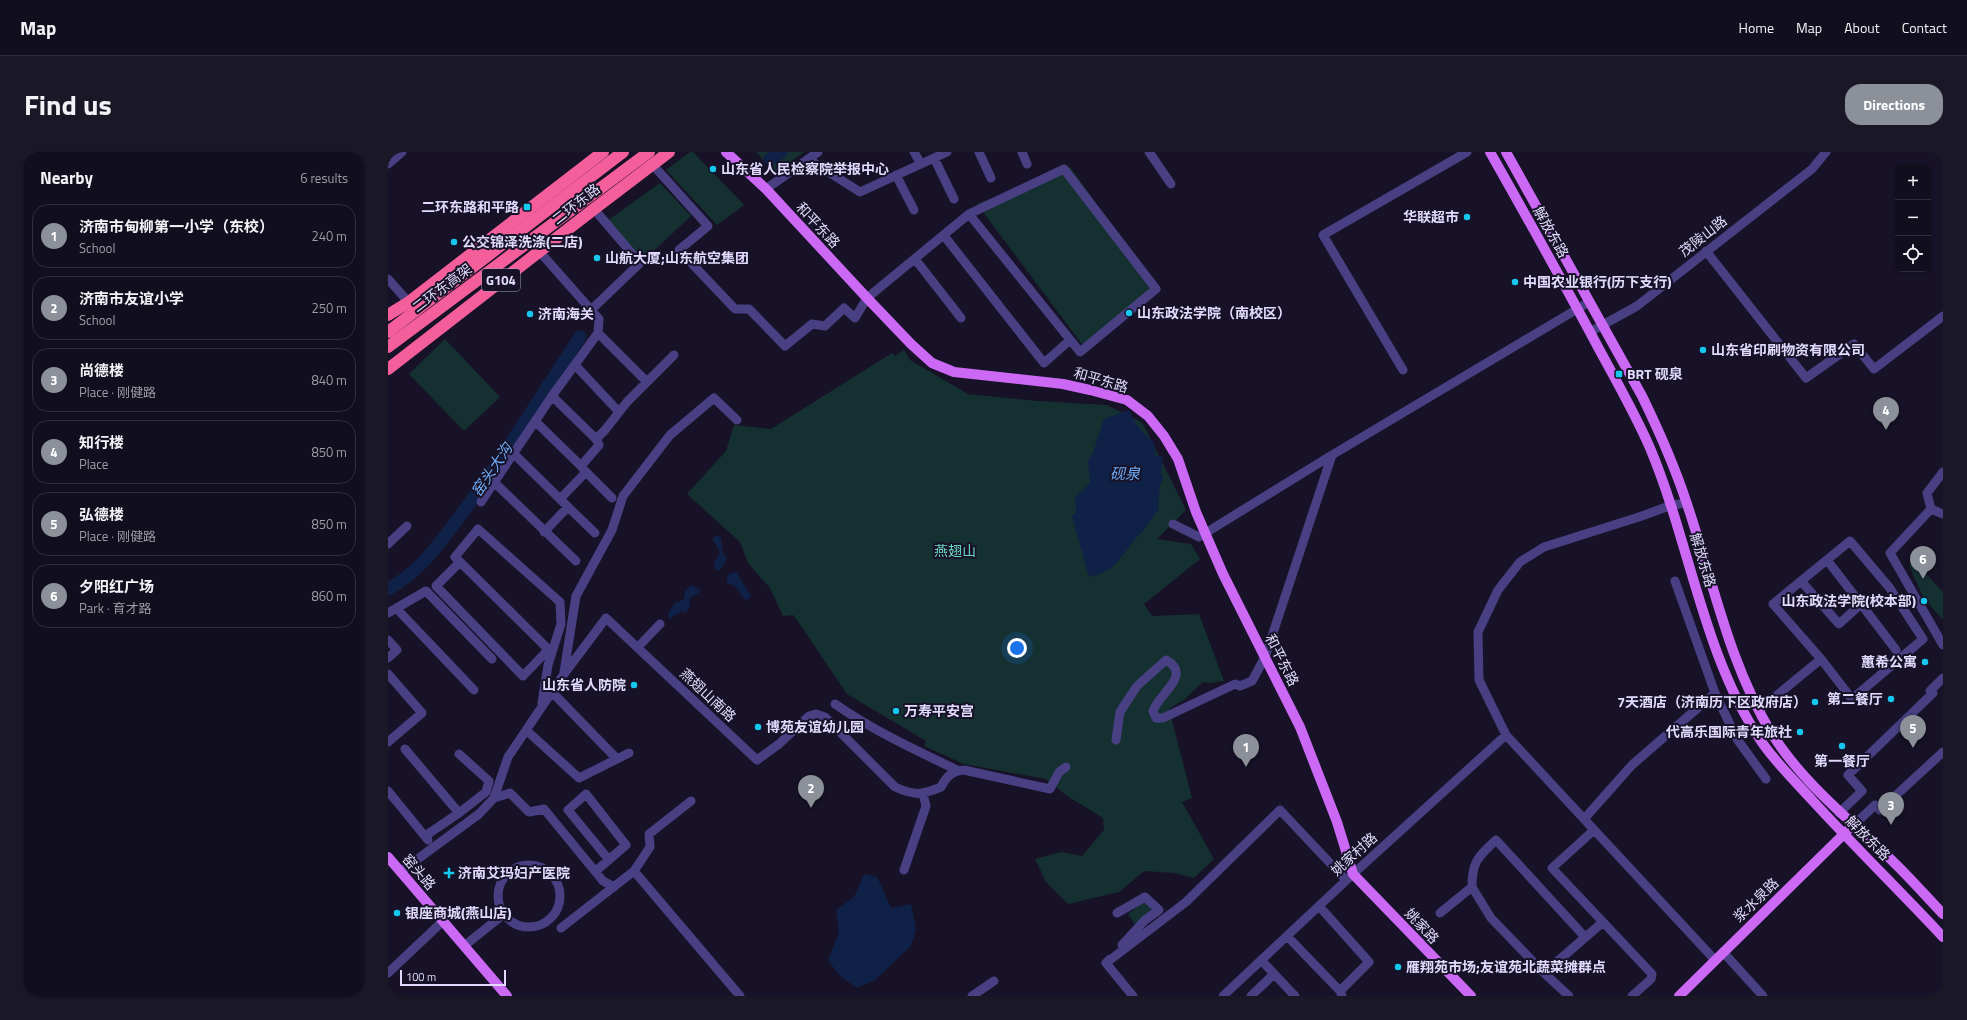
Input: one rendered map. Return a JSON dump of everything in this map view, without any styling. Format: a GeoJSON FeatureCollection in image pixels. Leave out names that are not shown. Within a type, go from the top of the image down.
{"type":"FeatureCollection","features":[{"type":"Feature","properties":{"kind":"highway","name":"二环东路"},"geometry":{"type":"LineString","coordinates":[[388,315],[409,302],[603,152]]}},
{"type":"Feature","properties":{"kind":"highway","name":"二环东高架"},"geometry":{"type":"LineString","coordinates":[[388,331],[624,152]]}},
{"type":"Feature","properties":{"kind":"highway","name":"二环东高架"},"geometry":{"type":"LineString","coordinates":[[388,347],[649,152]]}},
{"type":"Feature","properties":{"kind":"highway","name":"二环东路"},"geometry":{"type":"LineString","coordinates":[[388,369],[669,152]]}},
{"type":"Feature","properties":{"kind":"highway"},"geometry":{"type":"LineString","coordinates":[[388,351],[416,327]]}},
{"type":"Feature","properties":{"kind":"main road","name":"和平东路"},"geometry":{"type":"LineString","coordinates":[[726,152],[744,167],[766,189],[867,298],[932,363],[954,372],[1062,384],[1127,400],[1148,416],[1178,459],[1196,512],[1223,574],[1300,727],[1337,822],[1350,877]]}},
{"type":"Feature","properties":{"kind":"main road","name":"和平东路"},"geometry":{"type":"LineString","coordinates":[[736,152],[744,167]]}},
{"type":"Feature","properties":{"kind":"main road","name":"解放东路"},"geometry":{"type":"LineString","coordinates":[[1490,152],[1630,404],[1672,505],[1710,630],[1730,685],[1761,742],[1844,835],[1943,937]]}},
{"type":"Feature","properties":{"kind":"main road","name":"解放东路"},"geometry":{"type":"LineString","coordinates":[[1506,152],[1646,403],[1662,438],[1687,503],[1722,620],[1750,692],[1759,710],[1786,753],[1839,812],[1885,854],[1943,914]]}},
{"type":"Feature","properties":{"kind":"main road","name":"浆水泉路"},"geometry":{"type":"LineString","coordinates":[[1679,996],[1854,825]]}},
{"type":"Feature","properties":{"kind":"main road","name":"窑头路"},"geometry":{"type":"LineString","coordinates":[[388,857],[507,996]]}},
{"type":"Feature","properties":{"kind":"main road","name":"姚家路"},"geometry":{"type":"LineString","coordinates":[[1350,877],[1471,996]]}},
{"type":"Feature","properties":{"kind":"street"},"geometry":{"type":"LineString","coordinates":[[388,164],[402,152]]}},
{"type":"Feature","properties":{"kind":"street"},"geometry":{"type":"LineString","coordinates":[[766,189],[818,152]]}},
{"type":"Feature","properties":{"kind":"street"},"geometry":{"type":"LineString","coordinates":[[914,152],[922,164]]}},
{"type":"Feature","properties":{"kind":"street"},"geometry":{"type":"LineString","coordinates":[[808,159],[860,192],[947,152]]}},
{"type":"Feature","properties":{"kind":"street"},"geometry":{"type":"LineString","coordinates":[[979,152],[991,178]]}},
{"type":"Feature","properties":{"kind":"street"},"geometry":{"type":"LineString","coordinates":[[1022,152],[1027,164]]}},
{"type":"Feature","properties":{"kind":"street"},"geometry":{"type":"LineString","coordinates":[[1149,152],[1171,184]]}},
{"type":"Feature","properties":{"kind":"street"},"geometry":{"type":"LineString","coordinates":[[1403,370],[1323,235],[1468,152]]}},
{"type":"Feature","properties":{"kind":"street","name":"茂陵山路"},"geometry":{"type":"LineString","coordinates":[[1590,332],[1637,306],[1812,169],[1826,152]]}},
{"type":"Feature","properties":{"kind":"street"},"geometry":{"type":"LineString","coordinates":[[934,158],[954,199]]}},
{"type":"Feature","properties":{"kind":"street"},"geometry":{"type":"LineString","coordinates":[[652,164],[708,226],[680,250],[735,309],[749,309],[785,346],[812,324],[824,326],[844,308],[855,318],[867,298],[969,214],[1064,168],[1156,289],[1080,352],[969,214]]}},
{"type":"Feature","properties":{"kind":"street"},"geometry":{"type":"LineString","coordinates":[[896,175],[914,210]]}},
{"type":"Feature","properties":{"kind":"street"},"geometry":{"type":"LineString","coordinates":[[591,310],[640,263],[594,209]]}},
{"type":"Feature","properties":{"kind":"street"},"geometry":{"type":"LineString","coordinates":[[945,238],[1044,363],[1070,340]]}},
{"type":"Feature","properties":{"kind":"street"},"geometry":{"type":"LineString","coordinates":[[481,502],[552,396],[598,333],[599,319],[539,251]]}},
{"type":"Feature","properties":{"kind":"street"},"geometry":{"type":"LineString","coordinates":[[1706,251],[1806,378],[1854,344],[1874,369],[1943,316]]}},
{"type":"Feature","properties":{"kind":"street"},"geometry":{"type":"LineString","coordinates":[[915,259],[961,318]]}},
{"type":"Feature","properties":{"kind":"street"},"geometry":{"type":"LineString","coordinates":[[388,279],[434,332]]}},
{"type":"Feature","properties":{"kind":"street"},"geometry":{"type":"LineString","coordinates":[[1173,524],[1199,537],[1332,455],[1590,302]]}},
{"type":"Feature","properties":{"kind":"street"},"geometry":{"type":"LineString","coordinates":[[598,333],[646,382]]}},
{"type":"Feature","properties":{"kind":"street"},"geometry":{"type":"LineString","coordinates":[[596,439],[646,382],[674,355]]}},
{"type":"Feature","properties":{"kind":"street"},"geometry":{"type":"LineString","coordinates":[[575,365],[619,412]]}},
{"type":"Feature","properties":{"kind":"street"},"geometry":{"type":"LineString","coordinates":[[552,396],[596,439],[600,445],[560,499]]}},
{"type":"Feature","properties":{"kind":"street"},"geometry":{"type":"LineString","coordinates":[[564,674],[576,596],[612,530],[623,496],[670,435],[714,398],[737,420]]}},
{"type":"Feature","properties":{"kind":"street"},"geometry":{"type":"LineString","coordinates":[[536,422],[612,498]]}},
{"type":"Feature","properties":{"kind":"street"},"geometry":{"type":"LineString","coordinates":[[514,454],[595,533]]}},
{"type":"Feature","properties":{"kind":"street"},"geometry":{"type":"LineString","coordinates":[[1116,740],[1120,712],[1137,686],[1166,660],[1173,663],[1177,671],[1177,678],[1155,703],[1153,711],[1156,718],[1163,718],[1235,684],[1240,686],[1252,681],[1265,657],[1332,455]]}},
{"type":"Feature","properties":{"kind":"street"},"geometry":{"type":"LineString","coordinates":[[1931,509],[1927,493],[1943,472]]}},
{"type":"Feature","properties":{"kind":"street"},"geometry":{"type":"LineString","coordinates":[[495,483],[544,532],[576,561]]}},
{"type":"Feature","properties":{"kind":"street"},"geometry":{"type":"LineString","coordinates":[[1687,503],[1672,505],[1544,547],[1520,562],[1498,590],[1478,632],[1479,680],[1506,735],[1715,960]]}},
{"type":"Feature","properties":{"kind":"street"},"geometry":{"type":"LineString","coordinates":[[544,532],[568,507]]}},
{"type":"Feature","properties":{"kind":"street"},"geometry":{"type":"LineString","coordinates":[[1931,509],[1943,514]]}},
{"type":"Feature","properties":{"kind":"street"},"geometry":{"type":"LineString","coordinates":[[1931,509],[1890,553],[1943,645]]}},
{"type":"Feature","properties":{"kind":"street"},"geometry":{"type":"LineString","coordinates":[[390,540],[407,526]]}},
{"type":"Feature","properties":{"kind":"street"},"geometry":{"type":"LineString","coordinates":[[542,707],[550,651],[561,624],[560,602],[478,529],[455,557],[550,651]]}},
{"type":"Feature","properties":{"kind":"street"},"geometry":{"type":"LineString","coordinates":[[1850,541],[1889,587],[1923,639],[1852,699],[1821,659],[1773,604],[1801,581],[1850,541]]}},
{"type":"Feature","properties":{"kind":"street"},"geometry":{"type":"LineString","coordinates":[[1827,560],[1896,650]]}},
{"type":"Feature","properties":{"kind":"street"},"geometry":{"type":"LineString","coordinates":[[460,562],[436,586],[523,676],[550,651]]}},
{"type":"Feature","properties":{"kind":"street"},"geometry":{"type":"LineString","coordinates":[[1675,581],[1716,692],[1737,739],[1766,780]]}},
{"type":"Feature","properties":{"kind":"street"},"geometry":{"type":"LineString","coordinates":[[1801,581],[1839,624],[1861,604]]}},
{"type":"Feature","properties":{"kind":"street"},"geometry":{"type":"LineString","coordinates":[[388,613],[426,591],[492,659]]}},
{"type":"Feature","properties":{"kind":"street"},"geometry":{"type":"LineString","coordinates":[[397,609],[474,690]]}},
{"type":"Feature","properties":{"kind":"street","name":"燕翅山南路"},"geometry":{"type":"LineString","coordinates":[[400,872],[479,814],[494,798],[508,757],[564,674],[606,618],[757,760],[779,744],[809,716],[816,714],[825,716],[895,787],[908,793],[923,794]]}},
{"type":"Feature","properties":{"kind":"street"},"geometry":{"type":"LineString","coordinates":[[638,647],[660,624]]}},
{"type":"Feature","properties":{"kind":"street"},"geometry":{"type":"LineString","coordinates":[[388,640],[397,650],[388,658]]}},
{"type":"Feature","properties":{"kind":"street"},"geometry":{"type":"LineString","coordinates":[[1759,710],[1821,659]]}},
{"type":"Feature","properties":{"kind":"street"},"geometry":{"type":"LineString","coordinates":[[388,674],[422,713],[388,742]]}},
{"type":"Feature","properties":{"kind":"street"},"geometry":{"type":"LineString","coordinates":[[1839,812],[1862,791],[1848,775],[1932,692],[1943,678]]}},
{"type":"Feature","properties":{"kind":"street"},"geometry":{"type":"LineString","coordinates":[[552,692],[617,759]]}},
{"type":"Feature","properties":{"kind":"street"},"geometry":{"type":"LineString","coordinates":[[1584,819],[1632,765],[1716,692]]}},
{"type":"Feature","properties":{"kind":"street"},"geometry":{"type":"LineString","coordinates":[[835,704],[864,724],[957,770],[964,770],[1050,789],[1059,772],[1066,767]]}},
{"type":"Feature","properties":{"kind":"street"},"geometry":{"type":"LineString","coordinates":[[526,730],[578,778],[629,753]]}},
{"type":"Feature","properties":{"kind":"street","name":"姚家村路"},"geometry":{"type":"LineString","coordinates":[[1223,996],[1350,877],[1506,735]]}},
{"type":"Feature","properties":{"kind":"street"},"geometry":{"type":"LineString","coordinates":[[405,749],[460,813]]}},
{"type":"Feature","properties":{"kind":"street"},"geometry":{"type":"LineString","coordinates":[[1854,825],[1875,805],[1880,810],[1943,752]]}},
{"type":"Feature","properties":{"kind":"street"},"geometry":{"type":"LineString","coordinates":[[425,836],[460,813],[486,792],[489,781],[459,754]]}},
{"type":"Feature","properties":{"kind":"street"},"geometry":{"type":"LineString","coordinates":[[904,870],[926,806],[923,794],[941,787],[947,777],[957,770]]}},
{"type":"Feature","properties":{"kind":"street"},"geometry":{"type":"LineString","coordinates":[[388,791],[434,847]]}},
{"type":"Feature","properties":{"kind":"street"},"geometry":{"type":"LineString","coordinates":[[494,798],[510,793],[529,812],[544,809],[603,881],[614,887]]}},
{"type":"Feature","properties":{"kind":"street"},"geometry":{"type":"LineString","coordinates":[[598,870],[626,845],[586,794],[568,810],[609,860]]}},
{"type":"Feature","properties":{"kind":"street"},"geometry":{"type":"LineString","coordinates":[[561,928],[634,872],[650,847],[649,834],[691,801]]}},
{"type":"Feature","properties":{"kind":"street"},"geometry":{"type":"LineString","coordinates":[[1106,963],[1186,902],[1280,810],[1350,877]]}},
{"type":"Feature","properties":{"kind":"street"},"geometry":{"type":"LineString","coordinates":[[1594,830],[1552,868],[1652,974],[1652,979],[1632,996]]}},
{"type":"Feature","properties":{"kind":"street"},"geometry":{"type":"LineString","coordinates":[[1570,996],[1544,973],[1491,918],[1472,887],[1472,876],[1477,858],[1496,840],[1585,937]]}},
{"type":"Feature","properties":{"kind":"street"},"geometry":{"type":"LineString","coordinates":[[530,866],[545,869],[553,876],[558,884],[560,894],[559,904],[555,913],[548,921],[540,926],[520,926],[511,921],[504,914],[499,905],[498,894],[506,875],[515,869],[530,866]]}},
{"type":"Feature","properties":{"kind":"street"},"geometry":{"type":"LineString","coordinates":[[634,872],[740,996]]}},
{"type":"Feature","properties":{"kind":"street"},"geometry":{"type":"LineString","coordinates":[[1440,913],[1472,887]]}},
{"type":"Feature","properties":{"kind":"street"},"geometry":{"type":"LineString","coordinates":[[1106,963],[1145,920],[1159,910],[1145,896],[1118,914]]}},
{"type":"Feature","properties":{"kind":"street"},"geometry":{"type":"LineString","coordinates":[[1287,936],[1341,994],[1369,962],[1319,906]]}},
{"type":"Feature","properties":{"kind":"street"},"geometry":{"type":"LineString","coordinates":[[464,946],[504,914]]}},
{"type":"Feature","properties":{"kind":"street"},"geometry":{"type":"LineString","coordinates":[[388,973],[443,921]]}},
{"type":"Feature","properties":{"kind":"street"},"geometry":{"type":"LineString","coordinates":[[1544,973],[1603,922]]}},
{"type":"Feature","properties":{"kind":"street"},"geometry":{"type":"LineString","coordinates":[[1723,952],[1763,996]]}},
{"type":"Feature","properties":{"kind":"street"},"geometry":{"type":"LineString","coordinates":[[1261,960],[1295,996]]}},
{"type":"Feature","properties":{"kind":"street"},"geometry":{"type":"LineString","coordinates":[[1106,963],[1133,996]]}},
{"type":"Feature","properties":{"kind":"street"},"geometry":{"type":"LineString","coordinates":[[1251,996],[1274,974]]}},
{"type":"Feature","properties":{"kind":"street"},"geometry":{"type":"LineString","coordinates":[[972,996],[994,981]]}},
{"type":"Feature","properties":{"kind":"green space"},"geometry":{"type":"Polygon","coordinates":[[[690,152],[693,152],[744,205],[717,225],[666,170],[690,152]]]}},
{"type":"Feature","properties":{"kind":"green space"},"geometry":{"type":"Polygon","coordinates":[[[756,152],[804,152],[775,173],[756,152]]]}},
{"type":"Feature","properties":{"kind":"green space"},"geometry":{"type":"Polygon","coordinates":[[[1070,167],[1159,290],[1087,351],[977,204],[1070,167]]]}},
{"type":"Feature","properties":{"kind":"green space"},"geometry":{"type":"Polygon","coordinates":[[[660,183],[691,216],[644,260],[607,221],[660,183]]]}},
{"type":"Feature","properties":{"kind":"green space"},"geometry":{"type":"Polygon","coordinates":[[[445,339],[500,397],[464,431],[409,374],[445,339]]]}},
{"type":"Feature","properties":{"kind":"green space","name":"燕翅山"},"geometry":{"type":"Polygon","coordinates":[[[904,350],[910,360],[968,394],[1037,401],[1107,405],[1141,422],[1145,428],[1186,510],[1157,539],[1191,544],[1200,559],[1144,604],[1152,616],[1199,614],[1224,681],[1209,683],[1203,682],[1185,699],[1169,709],[1192,798],[1182,802],[1214,859],[1194,878],[1174,873],[1144,871],[1119,892],[1068,904],[1046,882],[1035,859],[1061,852],[1082,856],[1104,830],[1103,818],[1067,796],[1046,779],[964,764],[924,746],[926,741],[847,694],[793,615],[783,616],[770,588],[748,563],[740,542],[687,494],[726,451],[734,425],[771,429],[892,353],[895,356],[904,350]]]}},
{"type":"Feature","properties":{"kind":"green space"},"geometry":{"type":"Polygon","coordinates":[[[1914,561],[1943,592],[1943,620],[1923,597],[1909,565],[1914,561]]]}},
{"type":"Feature","properties":{"kind":"green space"},"geometry":{"type":"Polygon","coordinates":[[[1144,901],[1155,911],[1136,926],[1128,914],[1144,901]]]}},
{"type":"Feature","properties":{"kind":"water","name":"砚泉"},"geometry":{"type":"Polygon","coordinates":[[[1129,410],[1133,419],[1145,435],[1153,441],[1156,456],[1163,457],[1161,473],[1163,478],[1160,485],[1158,511],[1115,565],[1105,572],[1089,577],[1072,516],[1076,512],[1075,497],[1090,483],[1088,461],[1094,450],[1104,419],[1129,410]]]}},
{"type":"Feature","properties":{"kind":"water"},"geometry":{"type":"Polygon","coordinates":[[[718,535],[721,538],[723,553],[727,559],[720,570],[715,570],[714,563],[720,553],[712,538],[718,535]]]}},
{"type":"Feature","properties":{"kind":"water"},"geometry":{"type":"Polygon","coordinates":[[[736,572],[751,596],[746,601],[734,585],[728,584],[726,578],[730,573],[736,572]]]}},
{"type":"Feature","properties":{"kind":"water"},"geometry":{"type":"Polygon","coordinates":[[[692,585],[701,591],[689,599],[690,606],[685,613],[682,611],[669,619],[668,613],[675,603],[684,599],[685,592],[692,585]]]}},
{"type":"Feature","properties":{"kind":"water"},"geometry":{"type":"Polygon","coordinates":[[[864,874],[877,877],[891,908],[911,904],[916,929],[911,946],[875,980],[857,988],[840,976],[828,960],[839,932],[836,910],[854,897],[864,874]]]}},
{"type":"Feature","properties":{"kind":"waterway","name":"窑头大沟"},"geometry":{"type":"LineString","coordinates":[[770,159],[781,152]]}},
{"type":"Feature","properties":{"kind":"waterway","name":"窑头大沟"},"geometry":{"type":"LineString","coordinates":[[388,589],[419,566],[444,537],[476,494],[521,428],[580,337]]}},
{"type":"Feature","properties":{"kind":"place","name":"山东省人民检察院举报中心"},"geometry":{"type":"Point","coordinates":[713,169]}},
{"type":"Feature","properties":{"kind":"place","name":"二环东路和平路"},"geometry":{"type":"Point","coordinates":[527,207]}},
{"type":"Feature","properties":{"kind":"place","name":"华联超市"},"geometry":{"type":"Point","coordinates":[1467,217]}},
{"type":"Feature","properties":{"kind":"place","name":"公交锦泽洗涤(二店)"},"geometry":{"type":"Point","coordinates":[454,242]}},
{"type":"Feature","properties":{"kind":"place","name":"山航大厦;山东航空集团"},"geometry":{"type":"Point","coordinates":[597,258]}},
{"type":"Feature","properties":{"kind":"place","name":"中国农业银行(历下支行)"},"geometry":{"type":"Point","coordinates":[1515,282]}},
{"type":"Feature","properties":{"kind":"place","name":"山东政法学院（南校区）"},"geometry":{"type":"Point","coordinates":[1129,313]}},
{"type":"Feature","properties":{"kind":"place","name":"济南海关"},"geometry":{"type":"Point","coordinates":[530,314]}},
{"type":"Feature","properties":{"kind":"place","name":"山东省印刷物资有限公司"},"geometry":{"type":"Point","coordinates":[1703,350]}},
{"type":"Feature","properties":{"kind":"place","name":"BRT 砚泉"},"geometry":{"type":"Point","coordinates":[1619,374]}},
{"type":"Feature","properties":{"kind":"place","name":"知行楼"},"geometry":{"type":"Point","coordinates":[1886,430]}},
{"type":"Feature","properties":{"kind":"place","name":"夕阳红广场"},"geometry":{"type":"Point","coordinates":[1923,579]}},
{"type":"Feature","properties":{"kind":"place","name":"山东政法学院(校本部)"},"geometry":{"type":"Point","coordinates":[1924,601]}},
{"type":"Feature","properties":{"kind":"place","name":"蕙希公寓"},"geometry":{"type":"Point","coordinates":[1925,662]}},
{"type":"Feature","properties":{"kind":"place","name":"山东省人防院"},"geometry":{"type":"Point","coordinates":[634,685]}},
{"type":"Feature","properties":{"kind":"place","name":"第二餐厅"},"geometry":{"type":"Point","coordinates":[1891,699]}},
{"type":"Feature","properties":{"kind":"place","name":"7天酒店（济南历下区政府店）"},"geometry":{"type":"Point","coordinates":[1815,702]}},
{"type":"Feature","properties":{"kind":"place","name":"万寿平安宫"},"geometry":{"type":"Point","coordinates":[896,711]}},
{"type":"Feature","properties":{"kind":"place","name":"博苑友谊幼儿园"},"geometry":{"type":"Point","coordinates":[758,727]}},
{"type":"Feature","properties":{"kind":"place","name":"代高乐国际青年旅社"},"geometry":{"type":"Point","coordinates":[1800,732]}},
{"type":"Feature","properties":{"kind":"place","name":"第一餐厅"},"geometry":{"type":"Point","coordinates":[1842,746]}},
{"type":"Feature","properties":{"kind":"place","name":"弘德楼"},"geometry":{"type":"Point","coordinates":[1913,748]}},
{"type":"Feature","properties":{"kind":"place","name":"济南市甸柳第一小学（东校）"},"geometry":{"type":"Point","coordinates":[1246,767]}},
{"type":"Feature","properties":{"kind":"place","name":"济南市友谊小学"},"geometry":{"type":"Point","coordinates":[811,808]}},
{"type":"Feature","properties":{"kind":"place","name":"尚德楼"},"geometry":{"type":"Point","coordinates":[1891,825]}},
{"type":"Feature","properties":{"kind":"place","name":"济南艾玛妇产医院"},"geometry":{"type":"Point","coordinates":[449,873]}},
{"type":"Feature","properties":{"kind":"place","name":"银座商城(燕山店)"},"geometry":{"type":"Point","coordinates":[397,913]}},
{"type":"Feature","properties":{"kind":"place","name":"雁翔苑市场;友谊苑北蔬菜摊群点"},"geometry":{"type":"Point","coordinates":[1398,967]}}]}
